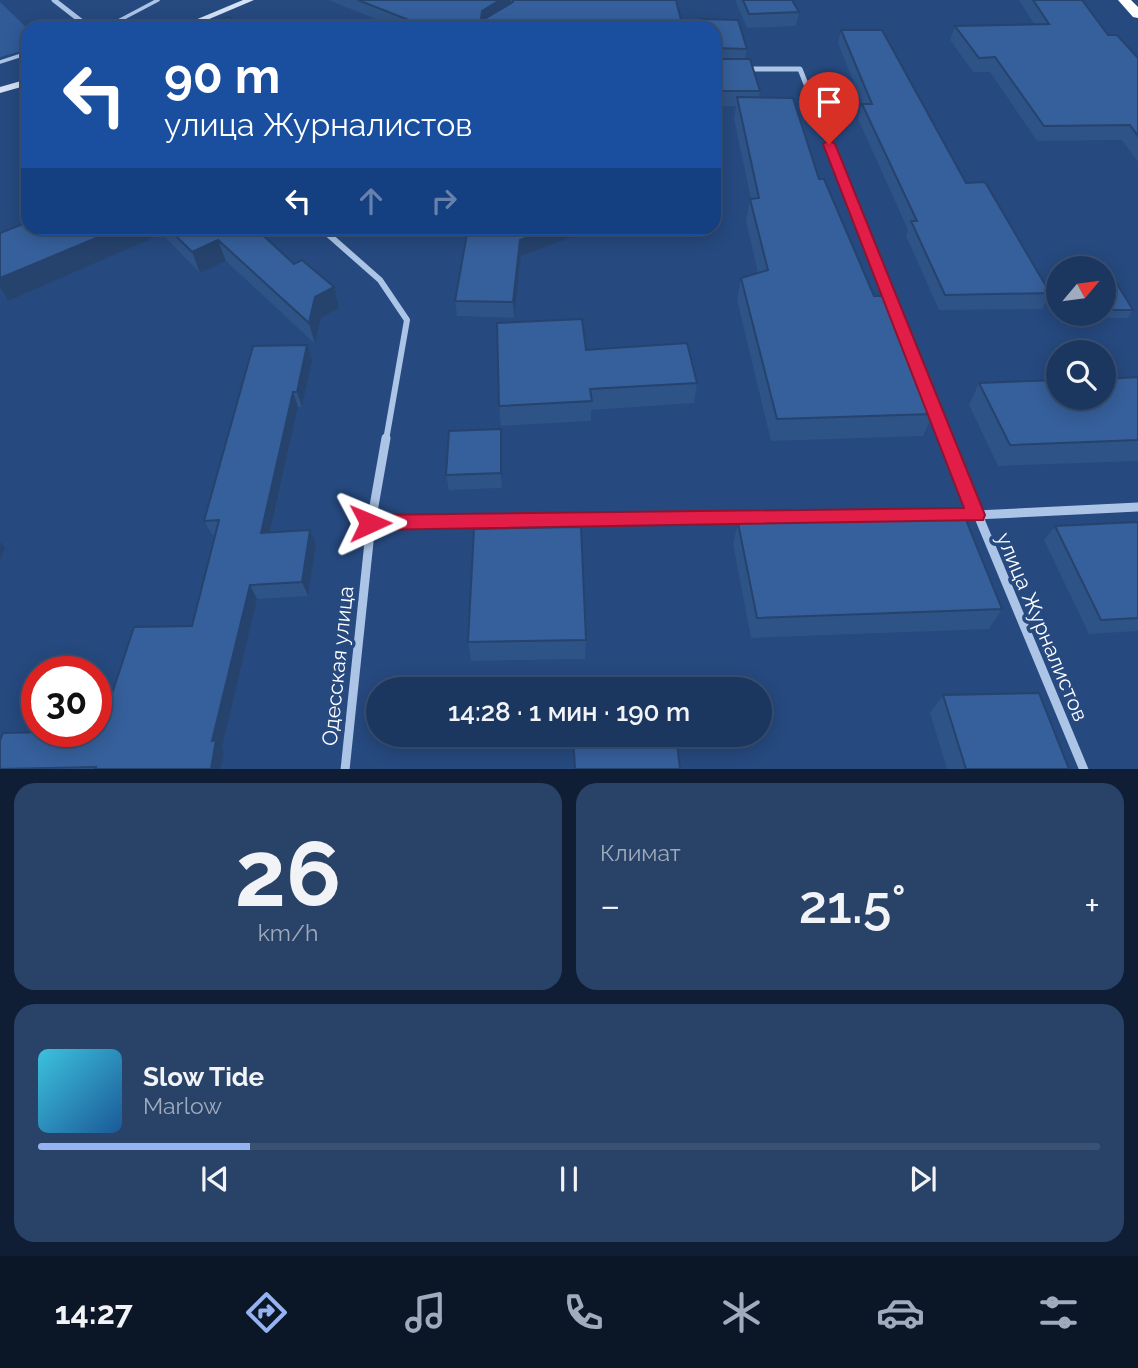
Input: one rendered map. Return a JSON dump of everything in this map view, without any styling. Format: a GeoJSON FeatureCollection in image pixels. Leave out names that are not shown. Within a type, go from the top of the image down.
{"type":"FeatureCollection","features":[{"type":"Feature","properties":{"kind":"highway"},"geometry":{"type":"LineString","coordinates":[[1124,0],[1138,13]]}},
{"type":"Feature","properties":{"kind":"street"},"geometry":{"type":"LineString","coordinates":[[54,0],[81,21]]}},
{"type":"Feature","properties":{"kind":"street"},"geometry":{"type":"LineString","coordinates":[[198,21],[250,0]]}},
{"type":"Feature","properties":{"kind":"street","name":"улица Журналистов"},"geometry":{"type":"LineString","coordinates":[[738,69],[800,69],[976,515],[1084,769]]}},
{"type":"Feature","properties":{"kind":"street"},"geometry":{"type":"LineString","coordinates":[[0,90],[21,84]]}},
{"type":"Feature","properties":{"kind":"street","name":"Одесская улица"},"geometry":{"type":"LineString","coordinates":[[329,235],[380,280],[407,320],[370,523],[345,769]]}},
{"type":"Feature","properties":{"kind":"street"},"geometry":{"type":"LineString","coordinates":[[370,523],[976,515],[1138,507]]}},
{"type":"Feature","properties":{"kind":"lane"},"geometry":{"type":"LineString","coordinates":[[118,21],[158,0]]}},
{"type":"Feature","properties":{"kind":"lane"},"geometry":{"type":"LineString","coordinates":[[0,62],[21,55]]}},
{"type":"Feature","properties":{"kind":"shaded area"},"geometry":{"type":"Polygon","coordinates":[[[0,2],[21,22],[21,51],[0,57],[0,2]]]}},
{"type":"Feature","properties":{"kind":"building"},"geometry":{"type":"Polygon","coordinates":[[[358,0],[500,0],[482,11],[481,18],[486,18],[513,0],[676,0],[681,21],[411,21],[358,0]]]}},
{"type":"Feature","properties":{"kind":"building"},"geometry":{"type":"Polygon","coordinates":[[[743,0],[792,0],[799,12],[749,14],[743,0]]]}},
{"type":"Feature","properties":{"kind":"building"},"geometry":{"type":"Polygon","coordinates":[[[1033,0],[1082,0],[1108,35],[1117,35],[1138,58],[1138,136],[1130,125],[1044,126],[995,57],[979,58],[955,26],[1049,24],[1033,0]]]}},
{"type":"Feature","properties":{"kind":"building"},"geometry":{"type":"Polygon","coordinates":[[[738,20],[747,49],[721,48],[721,21],[701,21],[738,20]]]}},
{"type":"Feature","properties":{"kind":"building"},"geometry":{"type":"Polygon","coordinates":[[[841,30],[882,30],[966,183],[985,182],[1046,286],[1046,293],[945,295],[911,221],[917,221],[862,104],[872,104],[841,30]]]}},
{"type":"Feature","properties":{"kind":"building"},"geometry":{"type":"Polygon","coordinates":[[[721,59],[750,59],[760,91],[721,91],[721,59]]]}},
{"type":"Feature","properties":{"kind":"building"},"geometry":{"type":"Polygon","coordinates":[[[737,97],[793,98],[819,179],[824,179],[874,296],[885,296],[933,414],[777,419],[741,278],[768,270],[750,199],[759,198],[737,97]]]}},
{"type":"Feature","properties":{"kind":"building"},"geometry":{"type":"Polygon","coordinates":[[[21,225],[21,235],[103,235],[0,278],[0,233],[21,225]]]}},
{"type":"Feature","properties":{"kind":"building"},"geometry":{"type":"Polygon","coordinates":[[[175,235],[263,235],[294,264],[302,260],[334,287],[315,297],[309,323],[218,240],[192,252],[175,235]]]}},
{"type":"Feature","properties":{"kind":"building"},"geometry":{"type":"Polygon","coordinates":[[[467,235],[534,235],[520,240],[513,302],[455,301],[467,235]]]}},
{"type":"Feature","properties":{"kind":"building"},"geometry":{"type":"Polygon","coordinates":[[[1116,282],[1133,310],[1116,310],[1116,282]]]}},
{"type":"Feature","properties":{"kind":"building"},"geometry":{"type":"Polygon","coordinates":[[[582,319],[586,350],[687,343],[697,383],[590,389],[592,401],[499,406],[497,323],[582,319]]]}},
{"type":"Feature","properties":{"kind":"building"},"geometry":{"type":"Polygon","coordinates":[[[307,345],[297,392],[293,392],[261,533],[310,530],[302,582],[250,585],[212,741],[216,740],[211,769],[0,769],[0,740],[3,733],[21,733],[21,747],[112,747],[112,694],[134,627],[192,626],[219,520],[204,521],[253,346],[307,345]]]}},
{"type":"Feature","properties":{"kind":"building"},"geometry":{"type":"Polygon","coordinates":[[[1138,377],[1138,440],[1010,445],[979,383],[1046,380],[1046,410],[1116,410],[1116,378],[1138,377]]]}},
{"type":"Feature","properties":{"kind":"building"},"geometry":{"type":"Polygon","coordinates":[[[501,429],[501,473],[446,475],[449,431],[501,429]]]}},
{"type":"Feature","properties":{"kind":"building"},"geometry":{"type":"Polygon","coordinates":[[[964,515],[1002,609],[757,618],[738,523],[964,515]]]}},
{"type":"Feature","properties":{"kind":"building"},"geometry":{"type":"Polygon","coordinates":[[[1138,522],[1138,618],[1101,620],[1055,526],[1138,522]]]}},
{"type":"Feature","properties":{"kind":"building"},"geometry":{"type":"Polygon","coordinates":[[[581,527],[586,640],[468,642],[474,529],[581,527]]]}},
{"type":"Feature","properties":{"kind":"building"},"geometry":{"type":"Polygon","coordinates":[[[1039,693],[1069,769],[966,769],[943,695],[1039,693]]]}},
{"type":"Feature","properties":{"kind":"building"},"geometry":{"type":"Polygon","coordinates":[[[574,747],[677,747],[680,769],[575,769],[574,747]]]}},
{"type":"Feature","properties":{"kind":"route"},"geometry":{"type":"LineString","coordinates":[[370,523],[976,515],[829,144]]}}]}
